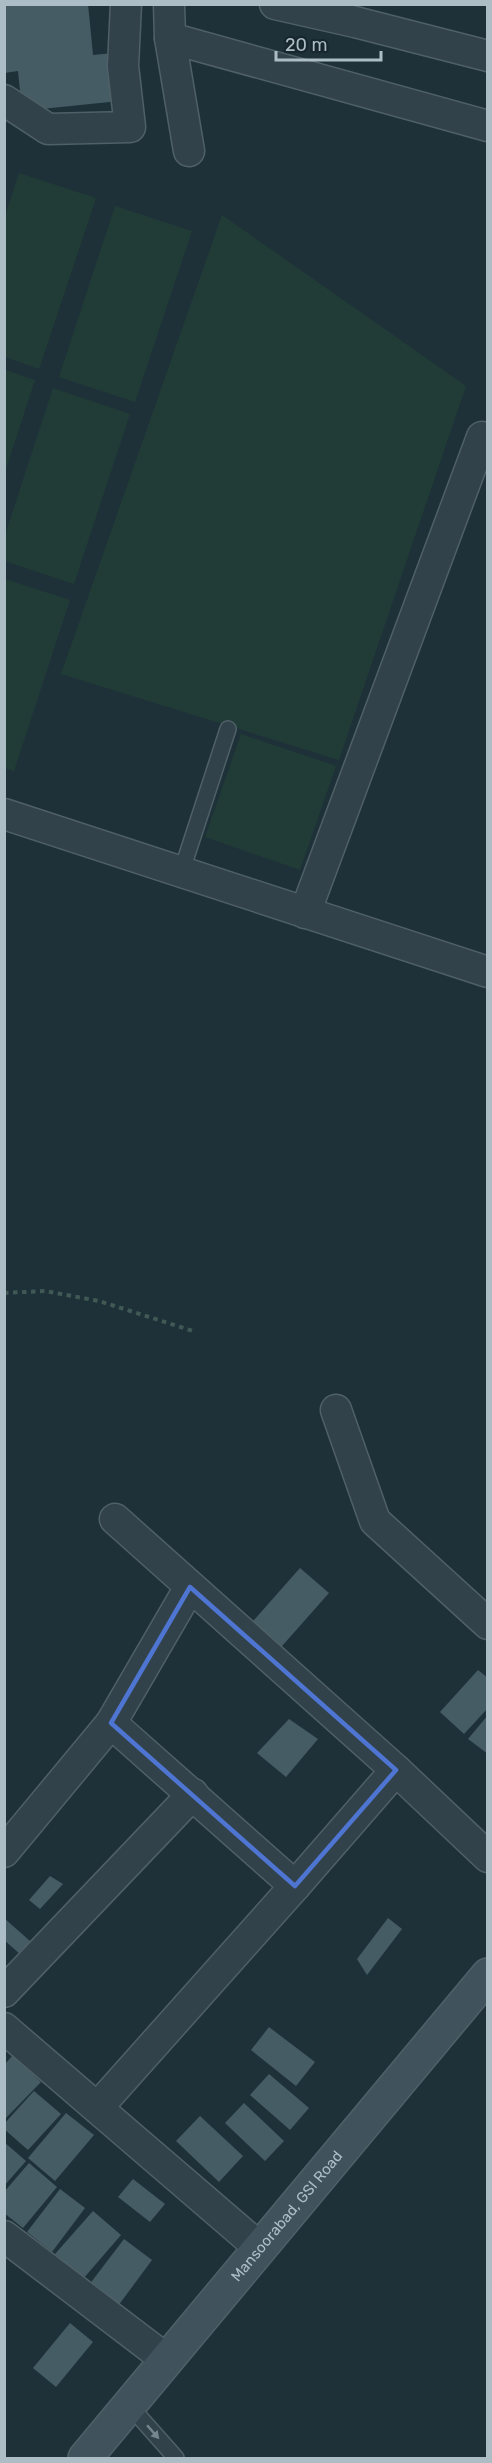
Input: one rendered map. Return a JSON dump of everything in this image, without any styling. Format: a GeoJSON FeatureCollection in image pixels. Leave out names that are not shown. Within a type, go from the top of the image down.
{"type":"FeatureCollection","features":[{"type":"Feature","properties":{"kind":"street"},"geometry":{"type":"LineString","coordinates":[[4,100],[48,129],[130,128],[123,66],[126,4]]}},
{"type":"Feature","properties":{"kind":"street"},"geometry":{"type":"LineString","coordinates":[[169,4],[170,38],[189,151]]}},
{"type":"Feature","properties":{"kind":"street"},"geometry":{"type":"LineString","coordinates":[[275,4],[357,13],[488,56]]}},
{"type":"Feature","properties":{"kind":"street"},"geometry":{"type":"LineString","coordinates":[[170,38],[488,126]]}},
{"type":"Feature","properties":{"kind":"street"},"geometry":{"type":"LineString","coordinates":[[305,913],[482,437]]}},
{"type":"Feature","properties":{"kind":"street"},"geometry":{"type":"LineString","coordinates":[[4,814],[488,972]]}},
{"type":"Feature","properties":{"kind":"street"},"geometry":{"type":"LineString","coordinates":[[336,1410],[375,1521],[488,1624]]}},
{"type":"Feature","properties":{"kind":"street"},"geometry":{"type":"LineString","coordinates":[[115,1520],[396,1770],[488,1857]]}},
{"type":"Feature","properties":{"kind":"street"},"geometry":{"type":"LineString","coordinates":[[4,1852],[111,1723],[190,1587]]}},
{"type":"Feature","properties":{"kind":"street"},"geometry":{"type":"LineString","coordinates":[[111,1723],[295,1886]]}},
{"type":"Feature","properties":{"kind":"street"},"geometry":{"type":"LineString","coordinates":[[98,2107],[396,1770]]}},
{"type":"Feature","properties":{"kind":"street"},"geometry":{"type":"LineString","coordinates":[[4,1992],[193,1794]]}},
{"type":"Feature","properties":{"kind":"street","name":"Mansoorabad, GSI Road"},"geometry":{"type":"LineString","coordinates":[[85,2458],[260,2248],[483,1987]]}},
{"type":"Feature","properties":{"kind":"street"},"geometry":{"type":"LineString","coordinates":[[4,2028],[260,2248]]}},
{"type":"Feature","properties":{"kind":"street"},"geometry":{"type":"LineString","coordinates":[[4,2236],[167,2360]]}},
{"type":"Feature","properties":{"kind":"lane"},"geometry":{"type":"LineString","coordinates":[[181,873],[228,729]]}},
{"type":"Feature","properties":{"kind":"lane"},"geometry":{"type":"LineString","coordinates":[[129,2405],[176,2458]]}},
{"type":"Feature","properties":{"kind":"path"},"geometry":{"type":"LineString","coordinates":[[4,1293],[45,1291],[99,1301],[193,1331]]}},
{"type":"Feature","properties":{"kind":"highlighted area"},"geometry":{"type":"Polygon","coordinates":[[[190,1587],[396,1770],[295,1886],[111,1723],[190,1587]]]}},
{"type":"Feature","properties":{"kind":"green space"},"geometry":{"type":"Polygon","coordinates":[[[19,173],[96,198],[39,369],[5,357],[5,216],[19,173]]]}},
{"type":"Feature","properties":{"kind":"green space"},"geometry":{"type":"Polygon","coordinates":[[[115,206],[192,231],[135,402],[59,377],[115,206]]]}},
{"type":"Feature","properties":{"kind":"green space"},"geometry":{"type":"Polygon","coordinates":[[[222,215],[466,386],[339,760],[61,674],[222,215]]]}},
{"type":"Feature","properties":{"kind":"green space"},"geometry":{"type":"Polygon","coordinates":[[[4,370],[35,380],[5,472],[4,370]]]}},
{"type":"Feature","properties":{"kind":"green space"},"geometry":{"type":"Polygon","coordinates":[[[53,388],[130,414],[74,584],[5,561],[5,535],[53,388]]]}},
{"type":"Feature","properties":{"kind":"green space"},"geometry":{"type":"Polygon","coordinates":[[[5,579],[70,600],[14,771],[4,768],[5,579]]]}},
{"type":"Feature","properties":{"kind":"green space"},"geometry":{"type":"Polygon","coordinates":[[[241,734],[336,766],[300,870],[205,837],[241,734]]]}},
{"type":"Feature","properties":{"kind":"building"},"geometry":{"type":"Polygon","coordinates":[[[4,4],[88,4],[93,55],[114,53],[119,101],[22,111],[18,71],[4,73],[4,4]]]}},
{"type":"Feature","properties":{"kind":"building"},"geometry":{"type":"Polygon","coordinates":[[[300,1568],[329,1593],[275,1654],[246,1629],[300,1568]]]}},
{"type":"Feature","properties":{"kind":"building"},"geometry":{"type":"Polygon","coordinates":[[[478,1670],[488,1678],[488,1708],[464,1734],[440,1712],[478,1670]]]}},
{"type":"Feature","properties":{"kind":"building"},"geometry":{"type":"Polygon","coordinates":[[[488,1715],[488,1754],[468,1739],[488,1715]]]}},
{"type":"Feature","properties":{"kind":"building"},"geometry":{"type":"Polygon","coordinates":[[[289,1719],[318,1739],[286,1777],[257,1753],[289,1719]]]}},
{"type":"Feature","properties":{"kind":"building"},"geometry":{"type":"Polygon","coordinates":[[[50,1876],[63,1884],[40,1909],[29,1900],[50,1876]]]}},
{"type":"Feature","properties":{"kind":"building"},"geometry":{"type":"Polygon","coordinates":[[[4,1918],[39,1949],[28,1961],[4,1940],[4,1918]]]}},
{"type":"Feature","properties":{"kind":"building"},"geometry":{"type":"Polygon","coordinates":[[[388,1918],[402,1929],[367,1975],[357,1959],[388,1918]]]}},
{"type":"Feature","properties":{"kind":"building"},"geometry":{"type":"Polygon","coordinates":[[[269,2027],[315,2062],[296,2086],[251,2050],[269,2027]]]}},
{"type":"Feature","properties":{"kind":"building"},"geometry":{"type":"Polygon","coordinates":[[[13,2055],[41,2082],[4,2120],[4,2065],[13,2055]]]}},
{"type":"Feature","properties":{"kind":"building"},"geometry":{"type":"Polygon","coordinates":[[[269,2074],[309,2108],[290,2130],[250,2095],[269,2074]]]}},
{"type":"Feature","properties":{"kind":"building"},"geometry":{"type":"Polygon","coordinates":[[[34,2091],[61,2114],[28,2150],[4,2129],[4,2124],[34,2091]]]}},
{"type":"Feature","properties":{"kind":"building"},"geometry":{"type":"Polygon","coordinates":[[[244,2103],[284,2141],[265,2161],[225,2123],[244,2103]]]}},
{"type":"Feature","properties":{"kind":"building"},"geometry":{"type":"Polygon","coordinates":[[[66,2113],[94,2135],[55,2181],[28,2158],[66,2113]]]}},
{"type":"Feature","properties":{"kind":"building"},"geometry":{"type":"Polygon","coordinates":[[[200,2116],[243,2156],[219,2182],[176,2141],[200,2116]]]}},
{"type":"Feature","properties":{"kind":"building"},"geometry":{"type":"Polygon","coordinates":[[[4,2142],[26,2161],[4,2186],[4,2142]]]}},
{"type":"Feature","properties":{"kind":"building"},"geometry":{"type":"Polygon","coordinates":[[[29,2163],[57,2187],[23,2228],[4,2213],[4,2192],[29,2163]]]}},
{"type":"Feature","properties":{"kind":"building"},"geometry":{"type":"Polygon","coordinates":[[[133,2179],[165,2204],[150,2222],[118,2197],[133,2179]]]}},
{"type":"Feature","properties":{"kind":"building"},"geometry":{"type":"Polygon","coordinates":[[[60,2189],[85,2208],[52,2252],[27,2232],[60,2189]]]}},
{"type":"Feature","properties":{"kind":"building"},"geometry":{"type":"Polygon","coordinates":[[[93,2211],[121,2235],[83,2279],[55,2254],[93,2211]]]}},
{"type":"Feature","properties":{"kind":"building"},"geometry":{"type":"Polygon","coordinates":[[[124,2239],[152,2260],[118,2306],[89,2285],[124,2239]]]}},
{"type":"Feature","properties":{"kind":"building"},"geometry":{"type":"Polygon","coordinates":[[[70,2323],[93,2342],[56,2387],[33,2368],[70,2323]]]}}]}
